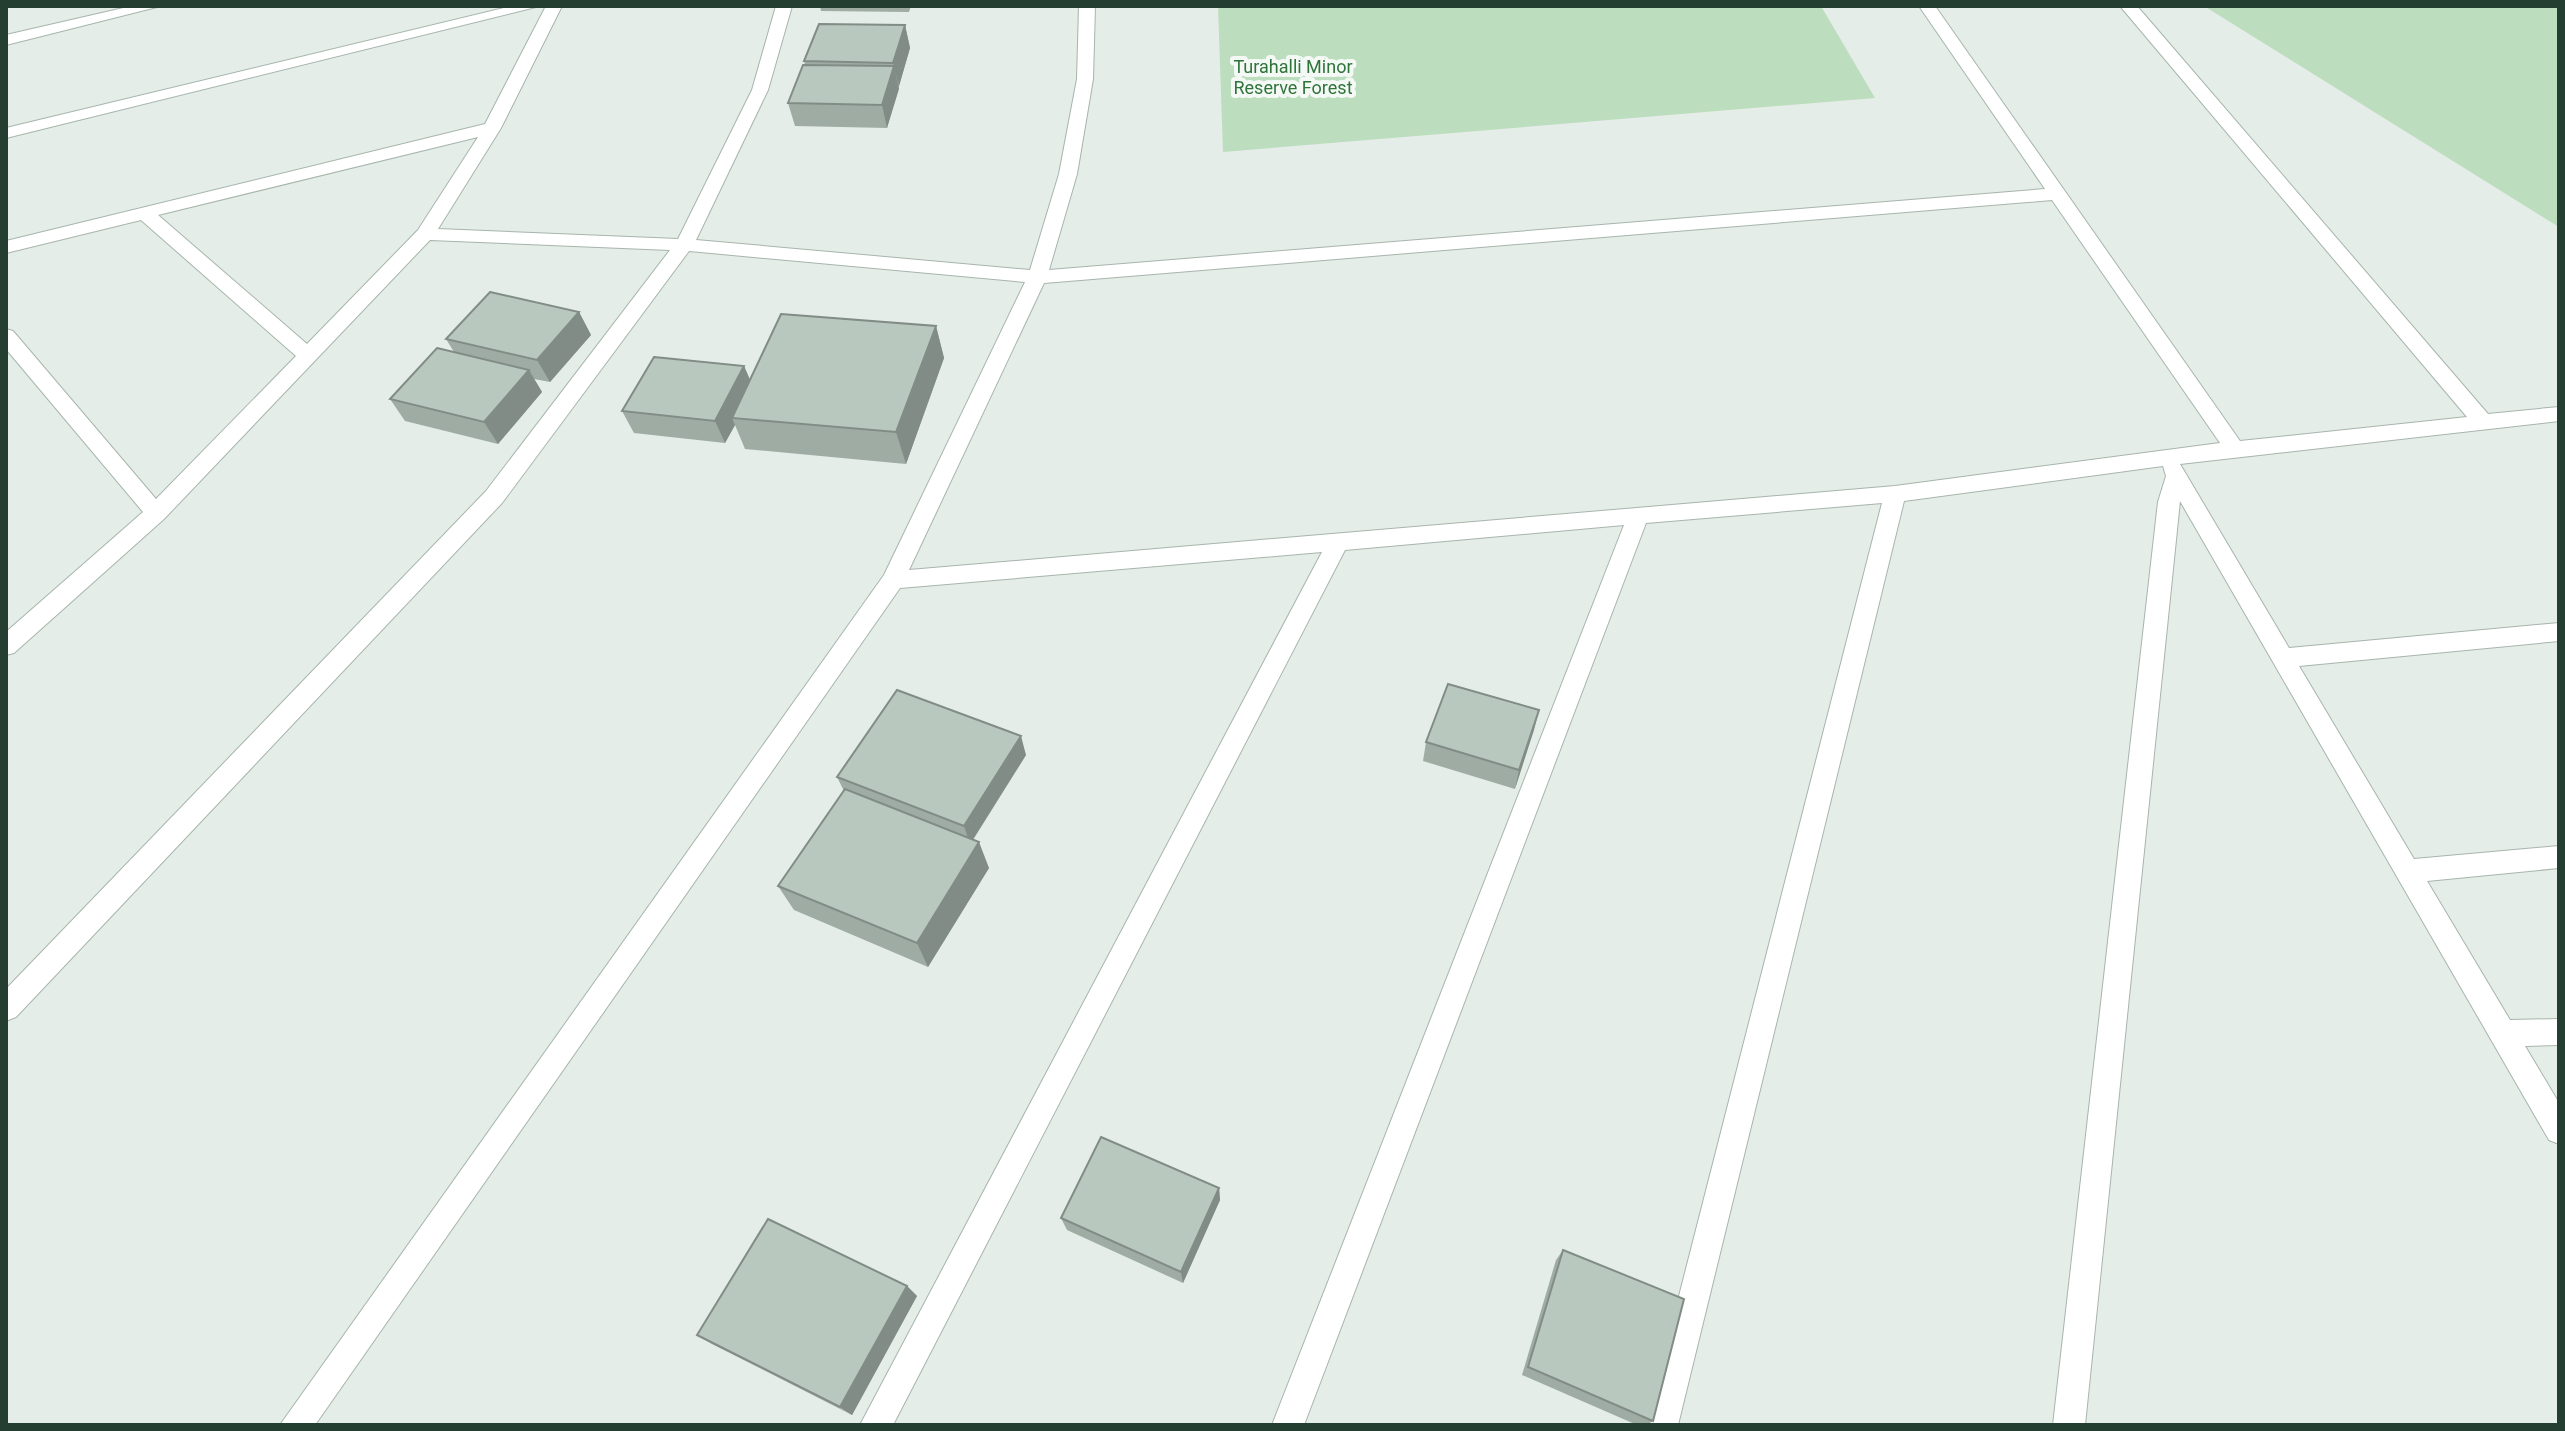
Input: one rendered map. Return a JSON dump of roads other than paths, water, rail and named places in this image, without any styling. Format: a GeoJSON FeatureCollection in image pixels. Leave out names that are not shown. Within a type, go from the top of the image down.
{"type":"FeatureCollection","features":[{"type":"Feature","properties":{"kind":"street"},"geometry":{"type":"LineString","coordinates":[[6,40],[153,6]]}},
{"type":"Feature","properties":{"kind":"street"},"geometry":{"type":"LineString","coordinates":[[6,133],[532,6]]}},
{"type":"Feature","properties":{"kind":"street"},"geometry":{"type":"LineString","coordinates":[[6,646],[156,513],[425,234],[492,128],[554,6]]}},
{"type":"Feature","properties":{"kind":"street"},"geometry":{"type":"LineString","coordinates":[[6,1008],[494,497],[684,245],[760,90],[784,6]]}},
{"type":"Feature","properties":{"kind":"street"},"geometry":{"type":"LineString","coordinates":[[296,1425],[893,580],[1037,277],[1068,174],[1085,79],[1087,6]]}},
{"type":"Feature","properties":{"kind":"street"},"geometry":{"type":"LineString","coordinates":[[1927,6],[2235,449]]}},
{"type":"Feature","properties":{"kind":"street"},"geometry":{"type":"LineString","coordinates":[[2128,6],[2484,423]]}},
{"type":"Feature","properties":{"kind":"street"},"geometry":{"type":"LineString","coordinates":[[6,247],[492,128]]}},
{"type":"Feature","properties":{"kind":"street"},"geometry":{"type":"LineString","coordinates":[[425,234],[684,245],[1037,277],[2055,194]]}},
{"type":"Feature","properties":{"kind":"street"},"geometry":{"type":"LineString","coordinates":[[143,212],[309,356]]}},
{"type":"Feature","properties":{"kind":"street"},"geometry":{"type":"LineString","coordinates":[[6,336],[156,513]]}},
{"type":"Feature","properties":{"kind":"street"},"geometry":{"type":"LineString","coordinates":[[893,580],[2171,468],[2235,449],[2559,414]]}},
{"type":"Feature","properties":{"kind":"street"},"geometry":{"type":"LineString","coordinates":[[2171,468],[2559,1130]]}},
{"type":"Feature","properties":{"kind":"street"},"geometry":{"type":"LineString","coordinates":[[2069,1425],[2171,468]]}},
{"type":"Feature","properties":{"kind":"street"},"geometry":{"type":"LineString","coordinates":[[1662,1425],[1895,494]]}},
{"type":"Feature","properties":{"kind":"street"},"geometry":{"type":"LineString","coordinates":[[1288,1425],[1638,517]]}},
{"type":"Feature","properties":{"kind":"street"},"geometry":{"type":"LineString","coordinates":[[876,1425],[1338,542]]}},
{"type":"Feature","properties":{"kind":"street"},"geometry":{"type":"LineString","coordinates":[[2281,658],[2559,632]]}},
{"type":"Feature","properties":{"kind":"street"},"geometry":{"type":"LineString","coordinates":[[2408,871],[2559,857]]}},
{"type":"Feature","properties":{"kind":"street"},"geometry":{"type":"LineString","coordinates":[[2504,1033],[2559,1032]]}},
{"type":"Feature","properties":{"kind":"park label","name":"Turahalli Minor Reserve Forest"},"geometry":{"type":"Point","coordinates":[1293,76]}}]}
